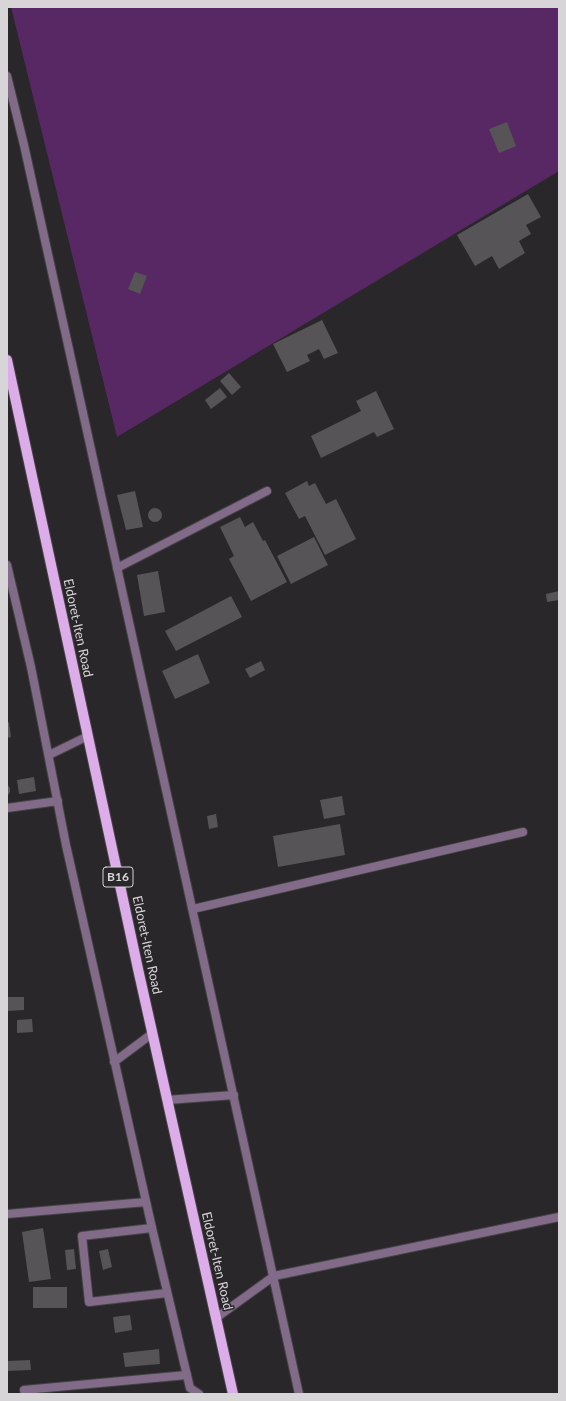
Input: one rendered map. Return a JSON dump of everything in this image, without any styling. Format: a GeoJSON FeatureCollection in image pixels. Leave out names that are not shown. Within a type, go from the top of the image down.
{"type":"FeatureCollection","features":[{"type":"Feature","properties":{"kind":"main road","name":"Eldoret-Iten Road"},"geometry":{"type":"LineString","coordinates":[[7,360],[152,1033],[233,1394]]}},
{"type":"Feature","properties":{"kind":"street"},"geometry":{"type":"LineString","coordinates":[[7,76],[193,909],[299,1394]]}},
{"type":"Feature","properties":{"kind":"street"},"geometry":{"type":"LineString","coordinates":[[117,568],[267,491]]}},
{"type":"Feature","properties":{"kind":"street"},"geometry":{"type":"LineString","coordinates":[[7,565],[31,667],[114,1062],[167,1294],[190,1388],[199,1394]]}},
{"type":"Feature","properties":{"kind":"street"},"geometry":{"type":"LineString","coordinates":[[49,755],[88,736]]}},
{"type":"Feature","properties":{"kind":"street"},"geometry":{"type":"LineString","coordinates":[[7,808],[58,801]]}},
{"type":"Feature","properties":{"kind":"street"},"geometry":{"type":"LineString","coordinates":[[193,909],[522,832]]}},
{"type":"Feature","properties":{"kind":"street"},"geometry":{"type":"LineString","coordinates":[[114,1062],[152,1033]]}},
{"type":"Feature","properties":{"kind":"street"},"geometry":{"type":"LineString","coordinates":[[168,1100],[234,1095]]}},
{"type":"Feature","properties":{"kind":"street"},"geometry":{"type":"LineString","coordinates":[[7,1214],[146,1202]]}},
{"type":"Feature","properties":{"kind":"street"},"geometry":{"type":"LineString","coordinates":[[216,1318],[274,1276],[559,1217]]}},
{"type":"Feature","properties":{"kind":"street"},"geometry":{"type":"LineString","coordinates":[[152,1228],[82,1236],[89,1302],[167,1294]]}},
{"type":"Feature","properties":{"kind":"street"},"geometry":{"type":"LineString","coordinates":[[25,1394],[24,1390],[187,1375]]}},
{"type":"Feature","properties":{"kind":"shaded area"},"geometry":{"type":"Polygon","coordinates":[[[11,7],[559,7],[559,171],[117,437],[11,7]]]}},
{"type":"Feature","properties":{"kind":"building"},"geometry":{"type":"Polygon","coordinates":[[[507,122],[516,146],[499,153],[489,129],[507,122]]]}},
{"type":"Feature","properties":{"kind":"building"},"geometry":{"type":"Polygon","coordinates":[[[528,194],[541,217],[526,225],[531,234],[519,241],[525,253],[499,269],[492,256],[475,266],[457,235],[528,194]]]}},
{"type":"Feature","properties":{"kind":"building"},"geometry":{"type":"Polygon","coordinates":[[[135,272],[147,276],[140,294],[128,289],[135,272]]]}},
{"type":"Feature","properties":{"kind":"building"},"geometry":{"type":"Polygon","coordinates":[[[322,320],[338,353],[324,359],[319,349],[307,355],[310,361],[287,372],[273,344],[322,320]]]}},
{"type":"Feature","properties":{"kind":"building"},"geometry":{"type":"Polygon","coordinates":[[[229,373],[241,387],[232,395],[220,381],[229,373]]]}},
{"type":"Feature","properties":{"kind":"building"},"geometry":{"type":"Polygon","coordinates":[[[220,388],[227,397],[211,409],[205,400],[220,388]]]}},
{"type":"Feature","properties":{"kind":"building"},"geometry":{"type":"Polygon","coordinates":[[[376,391],[394,429],[377,437],[374,432],[321,458],[311,436],[361,411],[356,401],[376,391]]]}},
{"type":"Feature","properties":{"kind":"building"},"geometry":{"type":"Polygon","coordinates":[[[307,481],[309,486],[315,483],[326,504],[336,499],[356,539],[325,555],[305,516],[299,519],[285,493],[307,481]]]}},
{"type":"Feature","properties":{"kind":"building"},"geometry":{"type":"Polygon","coordinates":[[[135,491],[143,527],[126,530],[117,495],[135,491]]]}},
{"type":"Feature","properties":{"kind":"building"},"geometry":{"type":"Polygon","coordinates":[[[152,508],[158,508],[162,512],[162,518],[158,522],[152,522],[148,518],[148,512],[152,508]]]}},
{"type":"Feature","properties":{"kind":"building"},"geometry":{"type":"Polygon","coordinates":[[[240,517],[245,527],[253,522],[263,541],[265,540],[287,582],[251,601],[229,559],[234,556],[220,527],[240,517]]]}},
{"type":"Feature","properties":{"kind":"building"},"geometry":{"type":"Polygon","coordinates":[[[314,537],[328,565],[291,584],[277,556],[314,537]]]}},
{"type":"Feature","properties":{"kind":"building"},"geometry":{"type":"Polygon","coordinates":[[[158,571],[165,612],[144,616],[137,575],[158,571]]]}},
{"type":"Feature","properties":{"kind":"building"},"geometry":{"type":"Polygon","coordinates":[[[559,591],[559,600],[547,602],[546,594],[559,591]]]}},
{"type":"Feature","properties":{"kind":"building"},"geometry":{"type":"Polygon","coordinates":[[[231,596],[242,617],[176,651],[165,631],[231,596]]]}},
{"type":"Feature","properties":{"kind":"building"},"geometry":{"type":"Polygon","coordinates":[[[198,654],[210,683],[175,699],[162,671],[198,654]]]}},
{"type":"Feature","properties":{"kind":"building"},"geometry":{"type":"Polygon","coordinates":[[[261,661],[265,670],[250,678],[245,669],[261,661]]]}},
{"type":"Feature","properties":{"kind":"building"},"geometry":{"type":"Polygon","coordinates":[[[9,722],[11,737],[7,738],[7,723],[9,722]]]}},
{"type":"Feature","properties":{"kind":"building"},"geometry":{"type":"Polygon","coordinates":[[[34,777],[36,791],[19,794],[17,780],[34,777]]]}},
{"type":"Feature","properties":{"kind":"building"},"geometry":{"type":"Polygon","coordinates":[[[7,784],[10,788],[10,792],[7,797],[7,784]]]}},
{"type":"Feature","properties":{"kind":"building"},"geometry":{"type":"Polygon","coordinates":[[[342,796],[345,815],[324,819],[320,800],[342,796]]]}},
{"type":"Feature","properties":{"kind":"building"},"geometry":{"type":"Polygon","coordinates":[[[216,814],[218,827],[209,829],[207,816],[216,814]]]}},
{"type":"Feature","properties":{"kind":"building"},"geometry":{"type":"Polygon","coordinates":[[[340,824],[345,855],[278,867],[273,836],[340,824]]]}},
{"type":"Feature","properties":{"kind":"building"},"geometry":{"type":"Polygon","coordinates":[[[7,997],[24,997],[24,1010],[7,1011],[7,997]]]}},
{"type":"Feature","properties":{"kind":"building"},"geometry":{"type":"Polygon","coordinates":[[[32,1019],[33,1032],[17,1033],[17,1020],[32,1019]]]}},
{"type":"Feature","properties":{"kind":"building"},"geometry":{"type":"Polygon","coordinates":[[[43,1228],[51,1279],[29,1282],[22,1232],[43,1228]]]}},
{"type":"Feature","properties":{"kind":"building"},"geometry":{"type":"Polygon","coordinates":[[[74,1249],[76,1269],[67,1270],[65,1250],[74,1249]]]}},
{"type":"Feature","properties":{"kind":"building"},"geometry":{"type":"Polygon","coordinates":[[[108,1249],[112,1267],[103,1270],[99,1251],[108,1249]]]}},
{"type":"Feature","properties":{"kind":"building"},"geometry":{"type":"Polygon","coordinates":[[[33,1287],[67,1287],[67,1308],[33,1308],[33,1287]]]}},
{"type":"Feature","properties":{"kind":"building"},"geometry":{"type":"Polygon","coordinates":[[[130,1315],[132,1330],[115,1333],[113,1317],[130,1315]]]}},
{"type":"Feature","properties":{"kind":"building"},"geometry":{"type":"Polygon","coordinates":[[[159,1349],[160,1364],[125,1367],[123,1353],[159,1349]]]}},
{"type":"Feature","properties":{"kind":"building"},"geometry":{"type":"Polygon","coordinates":[[[30,1360],[31,1370],[7,1371],[7,1361],[30,1360]]]}}]}
